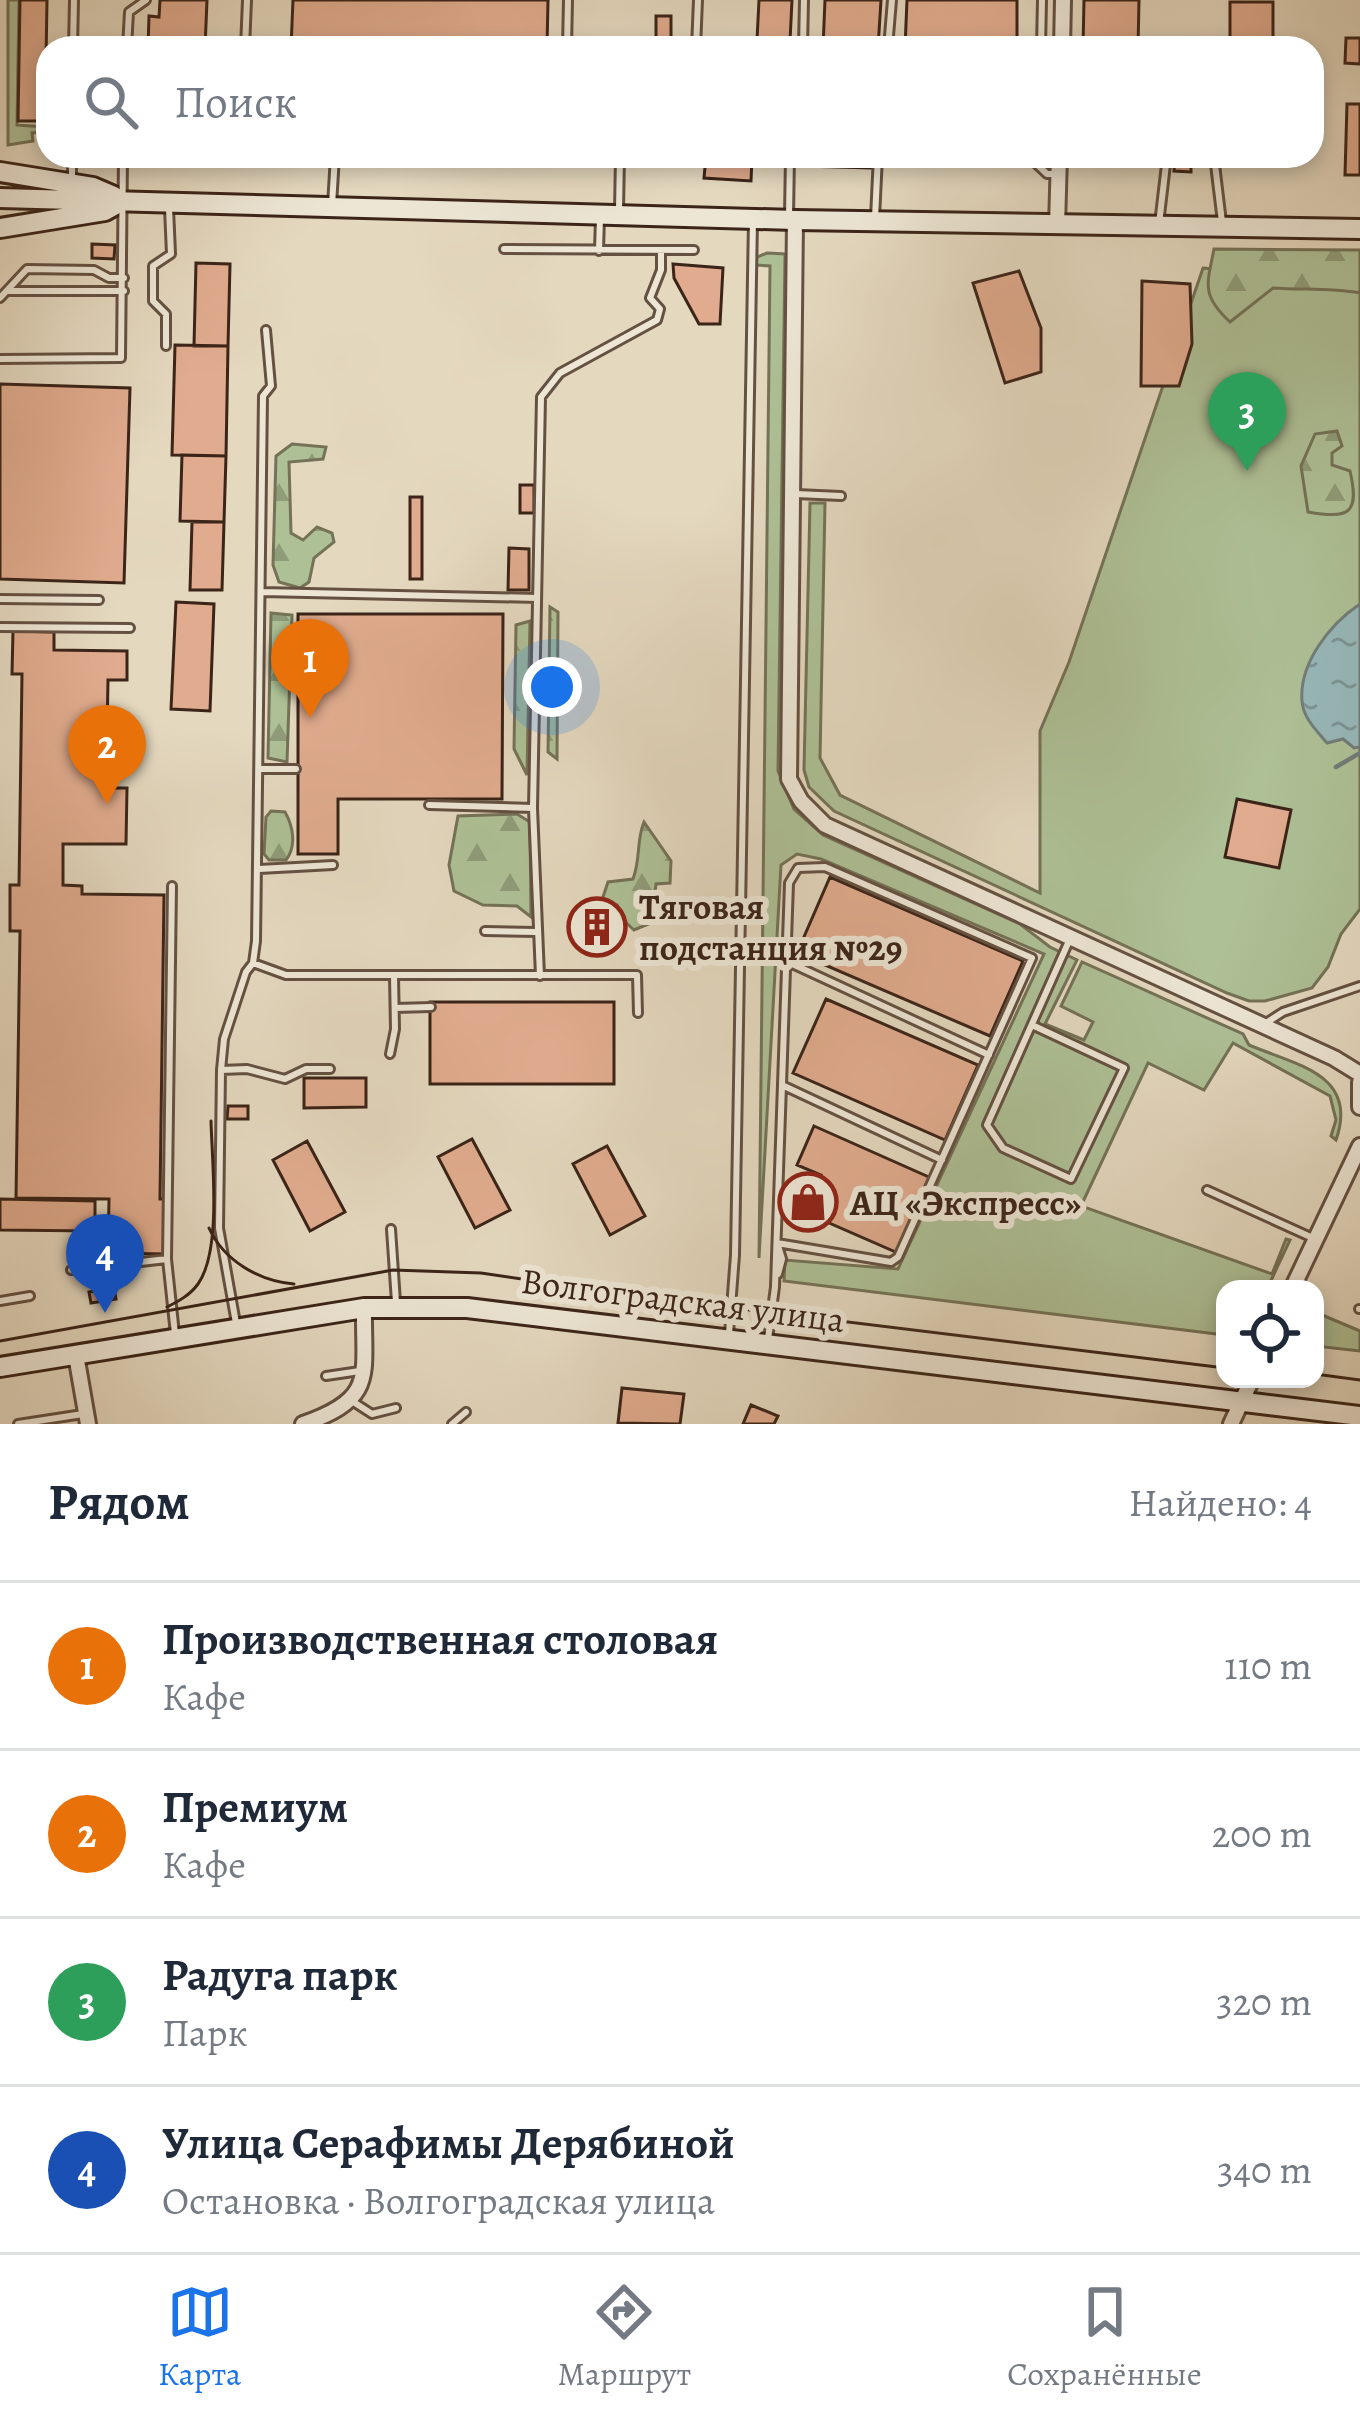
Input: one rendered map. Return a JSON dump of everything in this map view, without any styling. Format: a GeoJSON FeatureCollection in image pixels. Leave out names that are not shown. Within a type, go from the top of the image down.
{"type":"FeatureCollection","features":[{"type":"Feature","properties":{"kind":"street"},"geometry":{"type":"LineString","coordinates":[[1062,36],[1064,0]]}},
{"type":"Feature","properties":{"kind":"street"},"geometry":{"type":"LineString","coordinates":[[1057,226],[1059,168]]}},
{"type":"Feature","properties":{"kind":"street"},"geometry":{"type":"LineString","coordinates":[[0,172],[72,191]]}},
{"type":"Feature","properties":{"kind":"street"},"geometry":{"type":"LineString","coordinates":[[0,197],[93,187],[124,200],[874,222],[1360,229]]}},
{"type":"Feature","properties":{"kind":"street"},"geometry":{"type":"LineString","coordinates":[[0,228],[105,211],[124,200]]}},
{"type":"Feature","properties":{"kind":"street"},"geometry":{"type":"LineString","coordinates":[[792,220],[789,779],[801,801],[825,825],[1264,1026],[1360,1078],[1360,1108]]}},
{"type":"Feature","properties":{"kind":"street"},"geometry":{"type":"LineString","coordinates":[[1296,1280],[1360,1147]]}},
{"type":"Feature","properties":{"kind":"street","name":"Волгоградская улица"},"geometry":{"type":"LineString","coordinates":[[0,1367],[396,1306],[534,1313],[1360,1416]]}},
{"type":"Feature","properties":{"kind":"street"},"geometry":{"type":"LineString","coordinates":[[303,1424],[352,1402],[359,1394],[364,1371],[364,1308]]}},
{"type":"Feature","properties":{"kind":"street"},"geometry":{"type":"LineString","coordinates":[[76,1355],[87,1419]]}},
{"type":"Feature","properties":{"kind":"street"},"geometry":{"type":"LineString","coordinates":[[1231,1424],[1248,1388]]}},
{"type":"Feature","properties":{"kind":"lane"},"geometry":{"type":"LineString","coordinates":[[73,36],[74,0]]}},
{"type":"Feature","properties":{"kind":"lane"},"geometry":{"type":"LineString","coordinates":[[128,36],[129,13],[146,0]]}},
{"type":"Feature","properties":{"kind":"lane"},"geometry":{"type":"LineString","coordinates":[[246,36],[247,0]]}},
{"type":"Feature","properties":{"kind":"lane"},"geometry":{"type":"LineString","coordinates":[[567,36],[568,0]]}},
{"type":"Feature","properties":{"kind":"lane"},"geometry":{"type":"LineString","coordinates":[[696,36],[698,0]]}},
{"type":"Feature","properties":{"kind":"lane"},"geometry":{"type":"LineString","coordinates":[[802,36],[804,0]]}},
{"type":"Feature","properties":{"kind":"lane"},"geometry":{"type":"LineString","coordinates":[[889,36],[892,0]]}},
{"type":"Feature","properties":{"kind":"lane"},"geometry":{"type":"LineString","coordinates":[[1041,36],[1042,0]]}},
{"type":"Feature","properties":{"kind":"lane"},"geometry":{"type":"LineString","coordinates":[[72,168],[72,191]]}},
{"type":"Feature","properties":{"kind":"lane"},"geometry":{"type":"LineString","coordinates":[[0,358],[122,358],[123,168]]}},
{"type":"Feature","properties":{"kind":"lane"},"geometry":{"type":"LineString","coordinates":[[332,205],[334,168]]}},
{"type":"Feature","properties":{"kind":"lane"},"geometry":{"type":"LineString","coordinates":[[599,252],[618,168]]}},
{"type":"Feature","properties":{"kind":"lane"},"geometry":{"type":"LineString","coordinates":[[790,168],[792,220]]}},
{"type":"Feature","properties":{"kind":"lane"},"geometry":{"type":"LineString","coordinates":[[874,222],[877,168]]}},
{"type":"Feature","properties":{"kind":"lane"},"geometry":{"type":"LineString","coordinates":[[1041,168],[1047,174],[1059,174]]}},
{"type":"Feature","properties":{"kind":"lane"},"geometry":{"type":"LineString","coordinates":[[1159,224],[1166,168]]}},
{"type":"Feature","properties":{"kind":"lane"},"geometry":{"type":"LineString","coordinates":[[1215,168],[1222,226]]}},
{"type":"Feature","properties":{"kind":"lane"},"geometry":{"type":"LineString","coordinates":[[166,346],[166,314],[152,301],[154,266],[171,254],[170,201]]}},
{"type":"Feature","properties":{"kind":"lane"},"geometry":{"type":"LineString","coordinates":[[728,1338],[736,1231],[753,219]]}},
{"type":"Feature","properties":{"kind":"lane"},"geometry":{"type":"LineString","coordinates":[[504,249],[694,250]]}},
{"type":"Feature","properties":{"kind":"lane"},"geometry":{"type":"LineString","coordinates":[[539,976],[533,808],[541,397],[560,373],[657,320],[660,309],[650,298],[661,270],[661,250]]}},
{"type":"Feature","properties":{"kind":"lane"},"geometry":{"type":"LineString","coordinates":[[3,295],[27,269],[94,270],[109,278],[124,278]]}},
{"type":"Feature","properties":{"kind":"lane"},"geometry":{"type":"LineString","coordinates":[[3,295],[124,291]]}},
{"type":"Feature","properties":{"kind":"lane"},"geometry":{"type":"LineString","coordinates":[[237,1327],[219,1228],[221,1070],[228,1025],[253,963],[259,868],[263,396],[271,386],[266,330]]}},
{"type":"Feature","properties":{"kind":"lane"},"geometry":{"type":"LineString","coordinates":[[793,494],[842,496]]}},
{"type":"Feature","properties":{"kind":"lane"},"geometry":{"type":"LineString","coordinates":[[262,592],[537,598]]}},
{"type":"Feature","properties":{"kind":"lane"},"geometry":{"type":"LineString","coordinates":[[0,599],[99,599]]}},
{"type":"Feature","properties":{"kind":"lane"},"geometry":{"type":"LineString","coordinates":[[0,627],[130,628]]}},
{"type":"Feature","properties":{"kind":"lane"},"geometry":{"type":"LineString","coordinates":[[261,769],[296,769]]}},
{"type":"Feature","properties":{"kind":"lane"},"geometry":{"type":"LineString","coordinates":[[429,805],[533,808]]}},
{"type":"Feature","properties":{"kind":"lane"},"geometry":{"type":"LineString","coordinates":[[259,868],[333,865]]}},
{"type":"Feature","properties":{"kind":"lane"},"geometry":{"type":"LineString","coordinates":[[767,1343],[782,1259],[777,1243],[789,883],[798,868],[825,867],[1032,958],[898,1257],[891,1262],[777,1243]]}},
{"type":"Feature","properties":{"kind":"lane"},"geometry":{"type":"LineString","coordinates":[[172,886],[167,1259],[175,1338]]}},
{"type":"Feature","properties":{"kind":"lane"},"geometry":{"type":"LineString","coordinates":[[485,931],[536,932]]}},
{"type":"Feature","properties":{"kind":"lane"},"geometry":{"type":"LineString","coordinates":[[1032,1025],[1124,1068],[1071,1179],[1003,1148],[987,1125],[1070,938]]}},
{"type":"Feature","properties":{"kind":"lane"},"geometry":{"type":"LineString","coordinates":[[788,962],[989,1054]]}},
{"type":"Feature","properties":{"kind":"lane"},"geometry":{"type":"LineString","coordinates":[[253,963],[286,975],[638,975],[638,1013]]}},
{"type":"Feature","properties":{"kind":"lane"},"geometry":{"type":"LineString","coordinates":[[390,1054],[394,976]]}},
{"type":"Feature","properties":{"kind":"lane"},"geometry":{"type":"LineString","coordinates":[[1264,1026],[1283,1012],[1360,986]]}},
{"type":"Feature","properties":{"kind":"lane"},"geometry":{"type":"LineString","coordinates":[[395,1008],[431,1007]]}},
{"type":"Feature","properties":{"kind":"lane"},"geometry":{"type":"LineString","coordinates":[[221,1070],[248,1069],[285,1079],[306,1069],[330,1070]]}},
{"type":"Feature","properties":{"kind":"lane"},"geometry":{"type":"LineString","coordinates":[[784,1086],[942,1160]]}},
{"type":"Feature","properties":{"kind":"lane"},"geometry":{"type":"LineString","coordinates":[[1207,1190],[1315,1239]]}},
{"type":"Feature","properties":{"kind":"lane"},"geometry":{"type":"LineString","coordinates":[[391,1229],[396,1306]]}},
{"type":"Feature","properties":{"kind":"lane"},"geometry":{"type":"LineString","coordinates":[[71,1270],[167,1259]]}},
{"type":"Feature","properties":{"kind":"lane"},"geometry":{"type":"LineString","coordinates":[[0,1301],[30,1296]]}},
{"type":"Feature","properties":{"kind":"lane"},"geometry":{"type":"LineString","coordinates":[[326,1376],[364,1371]]}},
{"type":"Feature","properties":{"kind":"lane"},"geometry":{"type":"LineString","coordinates":[[352,1402],[372,1414],[397,1408]]}},
{"type":"Feature","properties":{"kind":"lane"},"geometry":{"type":"LineString","coordinates":[[452,1424],[466,1412]]}},
{"type":"Feature","properties":{"kind":"lane"},"geometry":{"type":"LineString","coordinates":[[18,1424],[87,1419]]}},
{"type":"Feature","properties":{"kind":"green space"},"geometry":{"type":"Polygon","coordinates":[[[8,0],[19,0],[17,125],[36,126],[36,133],[32,133],[33,141],[8,145],[8,0]]]}},
{"type":"Feature","properties":{"kind":"green space"},"geometry":{"type":"Polygon","coordinates":[[[1214,249],[1360,250],[1360,293],[1273,288],[1230,322],[1208,289],[1214,249]]]}},
{"type":"Feature","properties":{"kind":"green space"},"geometry":{"type":"Polygon","coordinates":[[[785,254],[778,771],[794,809],[823,835],[1020,924],[1077,960],[1045,1024],[1084,1040],[1093,1022],[1061,1006],[1082,962],[1243,1034],[1249,1045],[1303,1066],[1331,1086],[1339,1100],[1336,1140],[1331,1136],[1336,1120],[1330,1096],[1233,1043],[1204,1090],[1148,1063],[1081,1206],[1272,1274],[1286,1239],[1290,1240],[1271,1280],[1216,1280],[1216,1334],[784,1281],[785,1260],[898,1269],[1044,954],[821,859],[797,854],[781,865],[759,1258],[770,266],[755,265],[755,258],[785,254]]]}},
{"type":"Feature","properties":{"kind":"green space"},"geometry":{"type":"Polygon","coordinates":[[[1203,268],[1360,281],[1360,909],[1312,988],[1265,1001],[1227,993],[834,811],[809,787],[804,770],[810,503],[825,503],[820,758],[840,795],[1040,893],[1040,731],[1069,662],[1203,268]]]}},
{"type":"Feature","properties":{"kind":"green space"},"geometry":{"type":"Polygon","coordinates":[[[1337,431],[1342,446],[1332,453],[1332,465],[1350,471],[1352,505],[1333,515],[1308,512],[1301,466],[1315,434],[1337,431]]]}},
{"type":"Feature","properties":{"kind":"green space"},"geometry":{"type":"Polygon","coordinates":[[[292,444],[326,447],[323,459],[289,462],[291,533],[303,540],[317,527],[332,533],[334,542],[314,558],[309,582],[300,588],[279,582],[273,565],[276,456],[292,444]]]}},
{"type":"Feature","properties":{"kind":"green space"},"geometry":{"type":"Polygon","coordinates":[[[550,607],[558,612],[557,759],[548,752],[550,607]]]}},
{"type":"Feature","properties":{"kind":"green space"},"geometry":{"type":"Polygon","coordinates":[[[271,613],[292,615],[287,762],[268,758],[271,613]]]}},
{"type":"Feature","properties":{"kind":"green space"},"geometry":{"type":"Polygon","coordinates":[[[530,621],[527,775],[514,749],[516,625],[530,621]]]}},
{"type":"Feature","properties":{"kind":"green space"},"geometry":{"type":"Polygon","coordinates":[[[271,811],[285,812],[290,823],[293,842],[286,860],[269,860],[264,854],[266,817],[271,811]]]}},
{"type":"Feature","properties":{"kind":"green space"},"geometry":{"type":"Polygon","coordinates":[[[517,814],[530,822],[531,917],[517,906],[483,905],[454,891],[449,865],[458,816],[517,814]]]}},
{"type":"Feature","properties":{"kind":"green space"},"geometry":{"type":"Polygon","coordinates":[[[644,822],[671,861],[670,883],[656,884],[655,892],[665,904],[658,920],[634,930],[620,917],[617,905],[602,900],[608,882],[633,879],[644,822]]]}},
{"type":"Feature","properties":{"kind":"green space"},"geometry":{"type":"Polygon","coordinates":[[[1324,1316],[1360,1331],[1360,1351],[1324,1347],[1324,1316]]]}},
{"type":"Feature","properties":{"kind":"water"},"geometry":{"type":"Polygon","coordinates":[[[1360,604],[1360,747],[1354,748],[1343,739],[1327,743],[1319,734],[1305,713],[1302,687],[1319,646],[1360,604]]]}},
{"type":"Feature","properties":{"kind":"building"},"geometry":{"type":"Polygon","coordinates":[[[20,0],[47,0],[46,36],[36,36],[36,121],[18,121],[20,0]]]}},
{"type":"Feature","properties":{"kind":"building"},"geometry":{"type":"Polygon","coordinates":[[[160,0],[207,0],[206,36],[148,36],[149,16],[159,17],[160,0]]]}},
{"type":"Feature","properties":{"kind":"building"},"geometry":{"type":"Polygon","coordinates":[[[293,0],[548,0],[547,36],[292,36],[293,0]]]}},
{"type":"Feature","properties":{"kind":"building"},"geometry":{"type":"Polygon","coordinates":[[[759,0],[792,0],[790,36],[757,36],[759,0]]]}},
{"type":"Feature","properties":{"kind":"building"},"geometry":{"type":"Polygon","coordinates":[[[825,0],[881,0],[879,36],[824,36],[825,0]]]}},
{"type":"Feature","properties":{"kind":"building"},"geometry":{"type":"Polygon","coordinates":[[[907,0],[1017,0],[1017,36],[906,36],[907,0]]]}},
{"type":"Feature","properties":{"kind":"building"},"geometry":{"type":"Polygon","coordinates":[[[1084,0],[1139,0],[1138,36],[1083,36],[1084,0]]]}},
{"type":"Feature","properties":{"kind":"building"},"geometry":{"type":"Polygon","coordinates":[[[1230,2],[1273,2],[1273,36],[1230,36],[1230,2]]]}},
{"type":"Feature","properties":{"kind":"building"},"geometry":{"type":"Polygon","coordinates":[[[656,16],[671,16],[671,36],[656,36],[656,16]]]}},
{"type":"Feature","properties":{"kind":"building"},"geometry":{"type":"Polygon","coordinates":[[[1346,38],[1360,38],[1360,64],[1345,63],[1346,38]]]}},
{"type":"Feature","properties":{"kind":"building"},"geometry":{"type":"Polygon","coordinates":[[[1347,104],[1360,104],[1360,175],[1345,175],[1347,104]]]}},
{"type":"Feature","properties":{"kind":"building"},"geometry":{"type":"Polygon","coordinates":[[[705,168],[752,168],[751,181],[704,178],[705,168]]]}},
{"type":"Feature","properties":{"kind":"building"},"geometry":{"type":"Polygon","coordinates":[[[92,244],[115,245],[114,259],[92,258],[92,244]]]}},
{"type":"Feature","properties":{"kind":"building"},"geometry":{"type":"Polygon","coordinates":[[[196,263],[230,264],[228,346],[194,346],[196,263]]]}},
{"type":"Feature","properties":{"kind":"building"},"geometry":{"type":"Polygon","coordinates":[[[673,264],[723,268],[720,324],[699,324],[674,278],[673,264]]]}},
{"type":"Feature","properties":{"kind":"building"},"geometry":{"type":"Polygon","coordinates":[[[1019,271],[1041,328],[1041,372],[1005,383],[973,283],[1019,271]]]}},
{"type":"Feature","properties":{"kind":"building"},"geometry":{"type":"Polygon","coordinates":[[[1142,281],[1190,284],[1192,344],[1179,386],[1141,386],[1142,281]]]}},
{"type":"Feature","properties":{"kind":"building"},"geometry":{"type":"Polygon","coordinates":[[[175,345],[228,346],[226,456],[172,455],[175,345]]]}},
{"type":"Feature","properties":{"kind":"building"},"geometry":{"type":"Polygon","coordinates":[[[0,384],[130,388],[124,583],[0,579],[0,384]]]}},
{"type":"Feature","properties":{"kind":"building"},"geometry":{"type":"Polygon","coordinates":[[[182,455],[226,456],[224,522],[180,521],[182,455]]]}},
{"type":"Feature","properties":{"kind":"building"},"geometry":{"type":"Polygon","coordinates":[[[520,485],[534,485],[534,513],[520,513],[520,485]]]}},
{"type":"Feature","properties":{"kind":"building"},"geometry":{"type":"Polygon","coordinates":[[[410,497],[422,497],[422,579],[410,579],[410,497]]]}},
{"type":"Feature","properties":{"kind":"building"},"geometry":{"type":"Polygon","coordinates":[[[192,522],[224,522],[222,590],[190,590],[192,522]]]}},
{"type":"Feature","properties":{"kind":"building"},"geometry":{"type":"Polygon","coordinates":[[[509,548],[529,549],[529,590],[508,590],[509,548]]]}},
{"type":"Feature","properties":{"kind":"building"},"geometry":{"type":"Polygon","coordinates":[[[176,602],[214,604],[210,711],[171,709],[176,602]]]}},
{"type":"Feature","properties":{"kind":"building"},"geometry":{"type":"Polygon","coordinates":[[[298,614],[503,614],[502,799],[338,799],[338,854],[298,854],[298,614]]]}},
{"type":"Feature","properties":{"kind":"building"},"geometry":{"type":"Polygon","coordinates":[[[13,631],[54,632],[54,650],[127,651],[127,680],[108,680],[106,788],[127,788],[126,844],[63,844],[63,885],[82,886],[82,894],[164,895],[160,1199],[166,1199],[165,1254],[108,1253],[109,1199],[16,1198],[20,931],[10,931],[10,885],[19,885],[22,674],[12,674],[13,631]]]}},
{"type":"Feature","properties":{"kind":"building"},"geometry":{"type":"Polygon","coordinates":[[[1237,799],[1291,810],[1279,868],[1225,857],[1237,799]]]}},
{"type":"Feature","properties":{"kind":"building"},"geometry":{"type":"Polygon","coordinates":[[[830,877],[1023,961],[990,1036],[797,953],[830,877]]]}},
{"type":"Feature","properties":{"kind":"building","name":"Тяговая подстанция №29"},"geometry":{"type":"Polygon","coordinates":[[[580,906],[616,907],[615,947],[579,947],[580,906]]]}},
{"type":"Feature","properties":{"kind":"building"},"geometry":{"type":"Polygon","coordinates":[[[826,999],[978,1065],[945,1140],[793,1073],[826,999]]]}},
{"type":"Feature","properties":{"kind":"building"},"geometry":{"type":"Polygon","coordinates":[[[430,1002],[614,1002],[614,1084],[430,1084],[430,1002]]]}},
{"type":"Feature","properties":{"kind":"building"},"geometry":{"type":"Polygon","coordinates":[[[304,1078],[366,1078],[366,1107],[304,1108],[304,1078]]]}},
{"type":"Feature","properties":{"kind":"building"},"geometry":{"type":"Polygon","coordinates":[[[228,1106],[248,1106],[248,1119],[227,1119],[228,1106]]]}},
{"type":"Feature","properties":{"kind":"building"},"geometry":{"type":"Polygon","coordinates":[[[814,1126],[931,1178],[898,1253],[795,1208],[806,1185],[815,1189],[821,1175],[797,1165],[814,1126]]]}},
{"type":"Feature","properties":{"kind":"building"},"geometry":{"type":"Polygon","coordinates":[[[472,1139],[510,1210],[475,1228],[438,1157],[472,1139]]]}},
{"type":"Feature","properties":{"kind":"building"},"geometry":{"type":"Polygon","coordinates":[[[307,1141],[345,1212],[310,1231],[273,1160],[307,1141]]]}},
{"type":"Feature","properties":{"kind":"building"},"geometry":{"type":"Polygon","coordinates":[[[607,1146],[645,1216],[610,1235],[573,1164],[607,1146]]]}},
{"type":"Feature","properties":{"kind":"building"},"geometry":{"type":"Polygon","coordinates":[[[0,1199],[95,1201],[95,1231],[0,1230],[0,1199]]]}},
{"type":"Feature","properties":{"kind":"building"},"geometry":{"type":"Polygon","coordinates":[[[114,1288],[116,1299],[91,1303],[89,1292],[114,1288]]]}},
{"type":"Feature","properties":{"kind":"building"},"geometry":{"type":"Polygon","coordinates":[[[622,1388],[684,1394],[680,1424],[618,1423],[622,1388]]]}},
{"type":"Feature","properties":{"kind":"building"},"geometry":{"type":"Polygon","coordinates":[[[751,1405],[778,1416],[774,1424],[743,1424],[751,1405]]]}},
{"type":"Feature","properties":{"kind":"waterway"},"geometry":{"type":"LineString","coordinates":[[1336,767],[1360,753]]}},
{"type":"Feature","properties":{"kind":"tram line"},"geometry":{"type":"LineString","coordinates":[[167,1307],[198,1284],[210,1250],[214,1206],[211,1121]]}},
{"type":"Feature","properties":{"kind":"tram line"},"geometry":{"type":"LineString","coordinates":[[209,1228],[244,1267],[268,1279],[294,1284]]}},
{"type":"Feature","properties":{"kind":"tram line"},"geometry":{"type":"LineString","coordinates":[[0,1341],[393,1270],[481,1273],[1216,1367]]}},
{"type":"Feature","properties":{"kind":"tram line"},"geometry":{"type":"LineString","coordinates":[[1324,1375],[1360,1380]]}},
{"type":"Feature","properties":{"kind":"place","name":"Радуга парк"},"geometry":{"type":"Point","coordinates":[1247,471]}},
{"type":"Feature","properties":{"kind":"place","name":"Производственная столовая"},"geometry":{"type":"Point","coordinates":[310,718]}},
{"type":"Feature","properties":{"kind":"place","name":"Премиум"},"geometry":{"type":"Point","coordinates":[107,804]}},
{"type":"Feature","properties":{"kind":"place","name":"Тяговая подстанция №29"},"geometry":{"type":"Point","coordinates":[597,927]}},
{"type":"Feature","properties":{"kind":"place","name":"АЦ «Экспресс»"},"geometry":{"type":"Point","coordinates":[808,1202]}},
{"type":"Feature","properties":{"kind":"place","name":"Улица Серафимы Дерябиной"},"geometry":{"type":"Point","coordinates":[105,1313]}}]}
